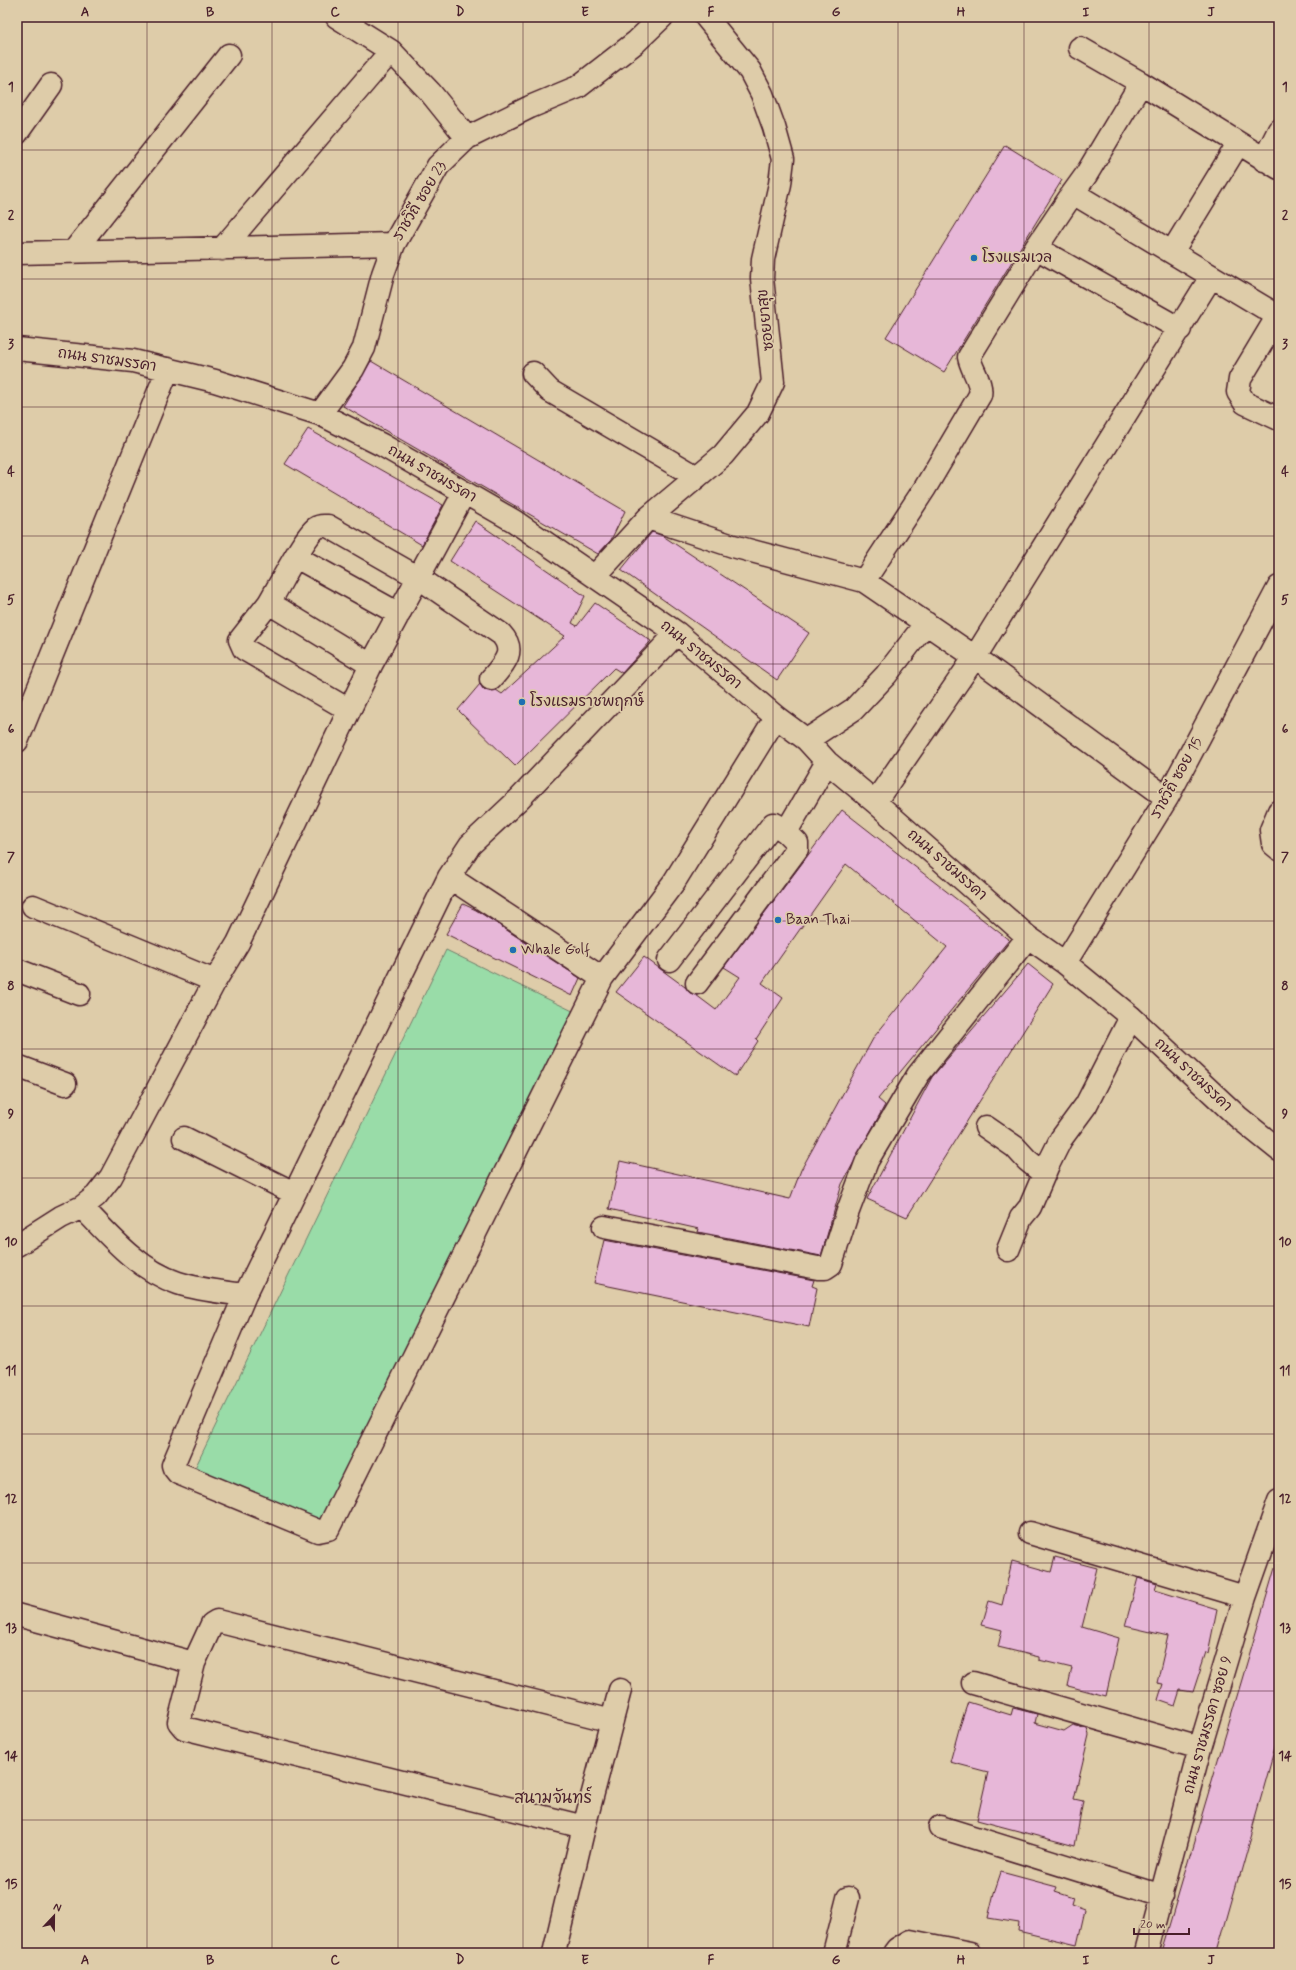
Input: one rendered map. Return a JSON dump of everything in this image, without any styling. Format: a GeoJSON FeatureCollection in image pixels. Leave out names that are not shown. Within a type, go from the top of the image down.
{"type":"FeatureCollection","features":[{"type":"Feature","properties":{"kind":"street"},"geometry":{"type":"LineString","coordinates":[[337,17],[391,51],[430,92],[467,138]]}},
{"type":"Feature","properties":{"kind":"street","name":"ราชวิถี ซอย 23"},"geometry":{"type":"LineString","coordinates":[[320,414],[353,369],[364,348],[383,274],[394,244],[438,166],[467,138],[530,107],[578,87],[636,42],[662,17]]}},
{"type":"Feature","properties":{"kind":"street","name":"ซอยยาสุข"},"geometry":{"type":"LineString","coordinates":[[595,576],[648,518],[723,455],[758,413],[773,382],[762,278],[763,259],[780,184],[783,159],[772,120],[762,94],[750,71],[706,17]]}},
{"type":"Feature","properties":{"kind":"street"},"geometry":{"type":"LineString","coordinates":[[1080,48],[1141,83],[1272,164],[1279,130]]}},
{"type":"Feature","properties":{"kind":"street"},"geometry":{"type":"LineString","coordinates":[[222,249],[391,51]]}},
{"type":"Feature","properties":{"kind":"street"},"geometry":{"type":"LineString","coordinates":[[73,252],[229,55]]}},
{"type":"Feature","properties":{"kind":"street"},"geometry":{"type":"LineString","coordinates":[[864,581],[925,488],[980,395],[981,390],[969,358],[1036,248],[1086,175],[1141,83]]}},
{"type":"Feature","properties":{"kind":"street"},"geometry":{"type":"LineString","coordinates":[[17,133],[51,85]]}},
{"type":"Feature","properties":{"kind":"street"},"geometry":{"type":"LineString","coordinates":[[1172,252],[1238,144]]}},
{"type":"Feature","properties":{"kind":"street"},"geometry":{"type":"LineString","coordinates":[[1073,193],[1211,277],[1278,315],[1240,379],[1238,392],[1245,403],[1279,419]]}},
{"type":"Feature","properties":{"kind":"street"},"geometry":{"type":"LineString","coordinates":[[17,253],[394,244]]}},
{"type":"Feature","properties":{"kind":"street"},"geometry":{"type":"LineString","coordinates":[[1036,248],[1180,329]]}},
{"type":"Feature","properties":{"kind":"street"},"geometry":{"type":"LineString","coordinates":[[875,802],[975,657],[1211,277]]}},
{"type":"Feature","properties":{"kind":"street","name":"ถนน ราชมรรคา"},"geometry":{"type":"LineString","coordinates":[[17,349],[133,360],[215,381],[320,414],[382,445],[514,521],[677,633],[776,717],[807,740],[827,762],[875,802],[1028,937],[1065,963],[1131,1017],[1238,1116],[1279,1150]]}},
{"type":"Feature","properties":{"kind":"street"},"geometry":{"type":"LineString","coordinates":[[17,741],[168,369]]}},
{"type":"Feature","properties":{"kind":"street"},"geometry":{"type":"LineString","coordinates":[[533,373],[550,391],[697,477]]}},
{"type":"Feature","properties":{"kind":"street"},"geometry":{"type":"LineString","coordinates":[[17,1245],[61,1217],[82,1207],[96,1196],[111,1177],[215,981],[238,943],[371,665],[464,493]]}},
{"type":"Feature","properties":{"kind":"street"},"geometry":{"type":"LineString","coordinates":[[648,518],[734,546],[864,581],[975,657],[1167,798]]}},
{"type":"Feature","properties":{"kind":"street"},"geometry":{"type":"LineString","coordinates":[[349,710],[242,646],[240,640],[269,603],[296,557],[315,529],[321,526],[328,526],[419,578],[501,634],[507,640],[510,647],[508,656],[491,679]]}},
{"type":"Feature","properties":{"kind":"street"},"geometry":{"type":"LineString","coordinates":[[296,557],[399,614]]}},
{"type":"Feature","properties":{"kind":"street","name":"ราชวิถี ซอย 15"},"geometry":{"type":"LineString","coordinates":[[1065,963],[1167,798],[1279,587]]}},
{"type":"Feature","properties":{"kind":"street"},"geometry":{"type":"LineString","coordinates":[[269,603],[371,665]]}},
{"type":"Feature","properties":{"kind":"street"},"geometry":{"type":"LineString","coordinates":[[807,740],[854,709],[886,675],[926,623]]}},
{"type":"Feature","properties":{"kind":"street"},"geometry":{"type":"LineString","coordinates":[[677,633],[519,799],[470,845],[449,877],[245,1295],[173,1465],[178,1473],[318,1531],[328,1529],[602,978],[674,882],[776,717]]}},
{"type":"Feature","properties":{"kind":"street"},"geometry":{"type":"LineString","coordinates":[[786,832],[827,762]]}},
{"type":"Feature","properties":{"kind":"street"},"geometry":{"type":"LineString","coordinates":[[1279,811],[1271,830],[1273,844],[1279,849]]}},
{"type":"Feature","properties":{"kind":"street"},"geometry":{"type":"LineString","coordinates":[[669,960],[773,824],[786,832],[797,843],[797,849],[697,983]]}},
{"type":"Feature","properties":{"kind":"street"},"geometry":{"type":"LineString","coordinates":[[449,877],[602,978]]}},
{"type":"Feature","properties":{"kind":"street"},"geometry":{"type":"LineString","coordinates":[[33,906],[215,981]]}},
{"type":"Feature","properties":{"kind":"street"},"geometry":{"type":"LineString","coordinates":[[604,1227],[818,1268],[825,1268],[831,1264],[848,1211],[867,1161],[918,1075],[1028,937]]}},
{"type":"Feature","properties":{"kind":"street"},"geometry":{"type":"LineString","coordinates":[[17,970],[80,994]]}},
{"type":"Feature","properties":{"kind":"street"},"geometry":{"type":"LineString","coordinates":[[1008,1250],[1021,1218],[1030,1207],[1044,1174],[1062,1139],[1086,1106],[1131,1017]]}},
{"type":"Feature","properties":{"kind":"street"},"geometry":{"type":"LineString","coordinates":[[17,1066],[65,1084]]}},
{"type":"Feature","properties":{"kind":"street"},"geometry":{"type":"LineString","coordinates":[[986,1127],[1015,1147],[1027,1160],[1044,1174]]}},
{"type":"Feature","properties":{"kind":"street"},"geometry":{"type":"LineString","coordinates":[[184,1138],[294,1193]]}},
{"type":"Feature","properties":{"kind":"street"},"geometry":{"type":"LineString","coordinates":[[82,1207],[117,1244],[152,1270],[177,1283],[245,1295]]}},
{"type":"Feature","properties":{"kind":"street","name":"ถนน ราชมรรคา ซอย 9"},"geometry":{"type":"LineString","coordinates":[[1146,1953],[1200,1748],[1245,1597],[1279,1501]]}},
{"type":"Feature","properties":{"kind":"street"},"geometry":{"type":"LineString","coordinates":[[1030,1533],[1245,1597]]}},
{"type":"Feature","properties":{"kind":"street"},"geometry":{"type":"LineString","coordinates":[[17,1615],[194,1663]]}},
{"type":"Feature","properties":{"kind":"street"},"geometry":{"type":"LineString","coordinates":[[584,1827],[184,1728],[179,1722],[194,1663],[212,1624],[217,1621],[612,1721]]}},
{"type":"Feature","properties":{"kind":"street"},"geometry":{"type":"LineString","coordinates":[[973,1683],[1200,1748]]}},
{"type":"Feature","properties":{"kind":"street"},"geometry":{"type":"LineString","coordinates":[[554,1953],[584,1827],[620,1690]]}},
{"type":"Feature","properties":{"kind":"street"},"geometry":{"type":"LineString","coordinates":[[940,1827],[1162,1896]]}},
{"type":"Feature","properties":{"kind":"street"},"geometry":{"type":"LineString","coordinates":[[834,1953],[848,1898]]}},
{"type":"Feature","properties":{"kind":"street"},"geometry":{"type":"LineString","coordinates":[[894,1953],[897,1949],[910,1941],[970,1953]]}},
{"type":"Feature","properties":{"kind":"green space"},"geometry":{"type":"Polygon","coordinates":[[[446,950],[581,1015],[324,1527],[195,1468],[446,950]]]}},
{"type":"Feature","properties":{"kind":"building","name":"โรงแรมเวล"},"geometry":{"type":"Polygon","coordinates":[[[1005,145],[1062,180],[944,372],[886,337],[1005,145]]]}},
{"type":"Feature","properties":{"kind":"building"},"geometry":{"type":"Polygon","coordinates":[[[371,361],[625,511],[611,540],[598,554],[343,406],[371,361]]]}},
{"type":"Feature","properties":{"kind":"building"},"geometry":{"type":"Polygon","coordinates":[[[308,429],[443,505],[422,545],[285,464],[308,429]]]}},
{"type":"Feature","properties":{"kind":"building"},"geometry":{"type":"Polygon","coordinates":[[[475,521],[585,596],[572,623],[577,626],[595,603],[651,641],[622,673],[614,668],[515,766],[458,710],[480,684],[483,689],[488,691],[496,690],[502,694],[565,636],[450,561],[475,521]]]}},
{"type":"Feature","properties":{"kind":"building"},"geometry":{"type":"Polygon","coordinates":[[[652,532],[663,536],[809,633],[777,680],[621,570],[652,532]]]}},
{"type":"Feature","properties":{"kind":"building"},"geometry":{"type":"Polygon","coordinates":[[[842,810],[1009,940],[878,1099],[885,1105],[842,1184],[821,1256],[698,1232],[699,1229],[609,1209],[620,1161],[790,1199],[801,1170],[874,1037],[947,947],[846,864],[762,983],[783,998],[756,1039],[758,1041],[735,1076],[616,992],[644,957],[685,987],[690,993],[696,995],[716,1010],[740,977],[724,967],[842,810]]]}},
{"type":"Feature","properties":{"kind":"building","name":"Whale Golf"},"geometry":{"type":"Polygon","coordinates":[[[463,904],[476,910],[580,978],[572,996],[446,934],[463,904]]]}},
{"type":"Feature","properties":{"kind":"building"},"geometry":{"type":"Polygon","coordinates":[[[1028,964],[1053,984],[907,1217],[867,1199],[932,1077],[1028,964]]]}},
{"type":"Feature","properties":{"kind":"building"},"geometry":{"type":"Polygon","coordinates":[[[604,1240],[814,1280],[812,1286],[817,1288],[809,1327],[594,1283],[604,1240]]]}},
{"type":"Feature","properties":{"kind":"building"},"geometry":{"type":"Polygon","coordinates":[[[1055,1557],[1097,1568],[1082,1627],[1119,1638],[1106,1696],[1068,1686],[1072,1668],[1039,1660],[1039,1657],[998,1647],[1002,1630],[982,1625],[989,1601],[1002,1605],[1012,1561],[1051,1572],[1055,1557]]]}},
{"type":"Feature","properties":{"kind":"building"},"geometry":{"type":"Polygon","coordinates":[[[1275,1568],[1279,1569],[1279,1734],[1217,1953],[1161,1953],[1275,1568]]]}},
{"type":"Feature","properties":{"kind":"building"},"geometry":{"type":"Polygon","coordinates":[[[1138,1578],[1157,1584],[1155,1590],[1217,1609],[1208,1653],[1206,1652],[1193,1692],[1180,1690],[1175,1706],[1158,1700],[1163,1684],[1157,1683],[1168,1636],[1125,1626],[1138,1578]]]}},
{"type":"Feature","properties":{"kind":"building"},"geometry":{"type":"Polygon","coordinates":[[[968,1702],[1011,1715],[1013,1708],[1037,1714],[1035,1723],[1064,1731],[1073,1725],[1087,1729],[1089,1735],[1074,1799],[1083,1801],[1075,1846],[977,1820],[988,1772],[950,1762],[968,1702]]]}},
{"type":"Feature","properties":{"kind":"building"},"geometry":{"type":"Polygon","coordinates":[[[1001,1872],[1057,1887],[1055,1892],[1073,1898],[1071,1905],[1085,1910],[1077,1945],[1018,1931],[1019,1923],[988,1918],[1001,1872]]]}},
{"type":"Feature","properties":{"kind":"place","name":"โรงแรมเวล"},"geometry":{"type":"Point","coordinates":[974,258]}},
{"type":"Feature","properties":{"kind":"place","name":"โรงแรมราชพฤกษ์"},"geometry":{"type":"Point","coordinates":[522,702]}},
{"type":"Feature","properties":{"kind":"place","name":"Baan Thai"},"geometry":{"type":"Point","coordinates":[778,920]}},
{"type":"Feature","properties":{"kind":"place","name":"Whale Golf"},"geometry":{"type":"Point","coordinates":[513,950]}},
{"type":"Feature","properties":{"kind":"district","name":"สนามจันทร์"},"geometry":{"type":"Point","coordinates":[553,1798]}}]}
